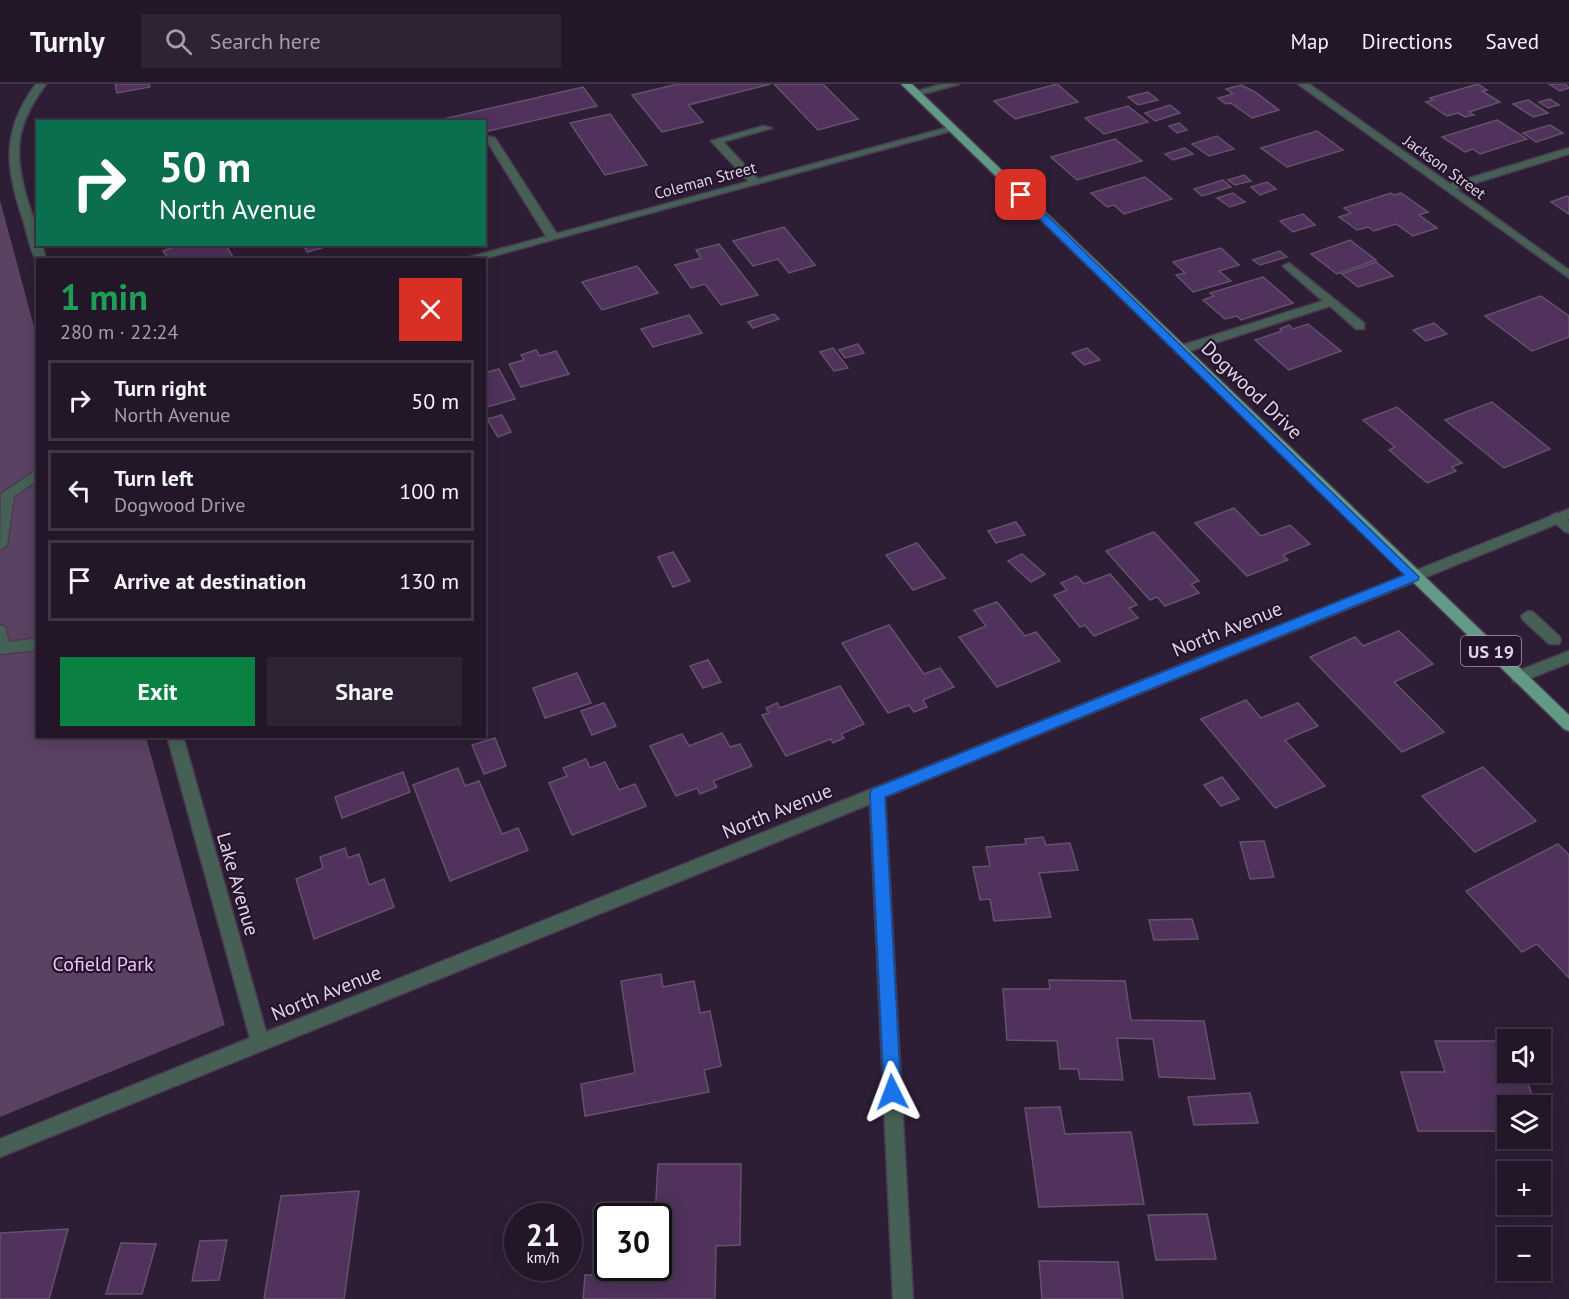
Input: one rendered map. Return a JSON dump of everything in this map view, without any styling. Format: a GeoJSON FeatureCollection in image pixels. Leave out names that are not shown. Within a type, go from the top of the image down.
{"type":"FeatureCollection","features":[{"type":"Feature","properties":{"kind":"main road","name":"Dogwood Drive"},"geometry":{"type":"LineString","coordinates":[[906,84],[1413,577],[1569,725]]}},
{"type":"Feature","properties":{"kind":"street"},"geometry":{"type":"LineString","coordinates":[[36,242],[14,165],[16,128],[28,101],[41,84]]}},
{"type":"Feature","properties":{"kind":"street"},"geometry":{"type":"LineString","coordinates":[[916,93],[954,84]]}},
{"type":"Feature","properties":{"kind":"street","name":"Jackson Street"},"geometry":{"type":"LineString","coordinates":[[1303,84],[1569,275]]}},
{"type":"Feature","properties":{"kind":"street"},"geometry":{"type":"LineString","coordinates":[[755,182],[716,141],[766,128]]}},
{"type":"Feature","properties":{"kind":"street","name":"Coleman Street"},"geometry":{"type":"LineString","coordinates":[[471,258],[953,129]]}},
{"type":"Feature","properties":{"kind":"street"},"geometry":{"type":"LineString","coordinates":[[490,138],[552,236]]}},
{"type":"Feature","properties":{"kind":"street"},"geometry":{"type":"LineString","coordinates":[[1449,188],[1569,151]]}},
{"type":"Feature","properties":{"kind":"street"},"geometry":{"type":"LineString","coordinates":[[1289,266],[1360,326]]}},
{"type":"Feature","properties":{"kind":"street"},"geometry":{"type":"LineString","coordinates":[[1180,350],[1331,302]]}},
{"type":"Feature","properties":{"kind":"street"},"geometry":{"type":"LineString","coordinates":[[0,545],[8,495],[36,474]]}},
{"type":"Feature","properties":{"kind":"street"},"geometry":{"type":"LineString","coordinates":[[1563,516],[1569,528]]}},
{"type":"Feature","properties":{"kind":"street","name":"North Avenue"},"geometry":{"type":"LineString","coordinates":[[0,1148],[1563,516]]}},
{"type":"Feature","properties":{"kind":"street"},"geometry":{"type":"LineString","coordinates":[[1528,616],[1554,640]]}},
{"type":"Feature","properties":{"kind":"street"},"geometry":{"type":"LineString","coordinates":[[0,632],[2,649],[36,644]]}},
{"type":"Feature","properties":{"kind":"street"},"geometry":{"type":"LineString","coordinates":[[1518,677],[1569,657]]}},
{"type":"Feature","properties":{"kind":"street","name":"Lake Avenue"},"geometry":{"type":"LineString","coordinates":[[176,738],[260,1042]]}},
{"type":"Feature","properties":{"kind":"street"},"geometry":{"type":"LineString","coordinates":[[877,793],[903,1299]]}},
{"type":"Feature","properties":{"kind":"green space","name":"Cofield Park"},"geometry":{"type":"Polygon","coordinates":[[[0,200],[36,334],[36,738],[146,738],[225,1025],[0,1117],[0,200]]]}},
{"type":"Feature","properties":{"kind":"building"},"geometry":{"type":"Polygon","coordinates":[[[115,84],[149,84],[150,87],[117,93],[115,84]]]}},
{"type":"Feature","properties":{"kind":"building"},"geometry":{"type":"Polygon","coordinates":[[[678,84],[771,84],[688,105],[703,122],[662,132],[632,95],[678,84]]]}},
{"type":"Feature","properties":{"kind":"building"},"geometry":{"type":"Polygon","coordinates":[[[774,84],[823,84],[858,119],[818,130],[774,84]]]}},
{"type":"Feature","properties":{"kind":"building"},"geometry":{"type":"Polygon","coordinates":[[[1057,84],[1078,102],[1015,119],[994,101],[1057,84]]]}},
{"type":"Feature","properties":{"kind":"building"},"geometry":{"type":"Polygon","coordinates":[[[1478,84],[1487,90],[1482,91],[1500,102],[1469,112],[1474,115],[1465,117],[1458,113],[1447,116],[1426,102],[1433,100],[1430,98],[1478,84]]]}},
{"type":"Feature","properties":{"kind":"building"},"geometry":{"type":"Polygon","coordinates":[[[1549,84],[1565,84],[1569,88],[1560,91],[1549,84]]]}},
{"type":"Feature","properties":{"kind":"building"},"geometry":{"type":"Polygon","coordinates":[[[1241,85],[1255,92],[1279,110],[1252,118],[1231,103],[1226,104],[1218,98],[1233,94],[1226,89],[1241,85]]]}},
{"type":"Feature","properties":{"kind":"building"},"geometry":{"type":"Polygon","coordinates":[[[583,87],[597,106],[486,132],[486,120],[439,120],[583,87]]]}},
{"type":"Feature","properties":{"kind":"building"},"geometry":{"type":"Polygon","coordinates":[[[1148,92],[1158,100],[1138,105],[1128,97],[1148,92]]]}},
{"type":"Feature","properties":{"kind":"building"},"geometry":{"type":"Polygon","coordinates":[[[1550,99],[1559,105],[1548,108],[1539,102],[1550,99]]]}},
{"type":"Feature","properties":{"kind":"building"},"geometry":{"type":"Polygon","coordinates":[[[1528,100],[1548,113],[1533,117],[1513,104],[1528,100]]]}},
{"type":"Feature","properties":{"kind":"building"},"geometry":{"type":"Polygon","coordinates":[[[1170,105],[1180,113],[1155,121],[1145,113],[1170,105]]]}},
{"type":"Feature","properties":{"kind":"building"},"geometry":{"type":"Polygon","coordinates":[[[1128,106],[1148,122],[1104,134],[1085,118],[1128,106]]]}},
{"type":"Feature","properties":{"kind":"building"},"geometry":{"type":"Polygon","coordinates":[[[610,114],[647,165],[605,175],[570,123],[610,114]]]}},
{"type":"Feature","properties":{"kind":"building"},"geometry":{"type":"Polygon","coordinates":[[[1497,120],[1527,139],[1480,154],[1473,149],[1465,152],[1442,137],[1497,120]]]}},
{"type":"Feature","properties":{"kind":"building"},"geometry":{"type":"Polygon","coordinates":[[[1179,123],[1187,130],[1177,133],[1169,126],[1179,123]]]}},
{"type":"Feature","properties":{"kind":"building"},"geometry":{"type":"Polygon","coordinates":[[[1550,125],[1563,133],[1536,142],[1523,133],[1550,125]]]}},
{"type":"Feature","properties":{"kind":"building"},"geometry":{"type":"Polygon","coordinates":[[[1317,131],[1343,150],[1287,167],[1261,148],[1317,131]]]}},
{"type":"Feature","properties":{"kind":"building"},"geometry":{"type":"Polygon","coordinates":[[[1217,136],[1234,149],[1209,156],[1192,144],[1217,136]]]}},
{"type":"Feature","properties":{"kind":"building"},"geometry":{"type":"Polygon","coordinates":[[[1115,139],[1142,161],[1077,180],[1051,157],[1115,139]]]}},
{"type":"Feature","properties":{"kind":"building"},"geometry":{"type":"Polygon","coordinates":[[[1185,148],[1193,154],[1173,160],[1165,154],[1185,148]]]}},
{"type":"Feature","properties":{"kind":"building"},"geometry":{"type":"Polygon","coordinates":[[[1244,175],[1251,181],[1235,185],[1228,180],[1244,175]]]}},
{"type":"Feature","properties":{"kind":"building"},"geometry":{"type":"Polygon","coordinates":[[[1145,177],[1172,199],[1124,214],[1114,205],[1107,207],[1091,193],[1145,177]]]}},
{"type":"Feature","properties":{"kind":"building"},"geometry":{"type":"Polygon","coordinates":[[[1223,180],[1231,187],[1202,196],[1194,189],[1223,180]]]}},
{"type":"Feature","properties":{"kind":"building"},"geometry":{"type":"Polygon","coordinates":[[[1267,182],[1276,189],[1260,195],[1251,187],[1267,182]]]}},
{"type":"Feature","properties":{"kind":"building"},"geometry":{"type":"Polygon","coordinates":[[[1233,193],[1245,202],[1230,207],[1217,198],[1233,193]]]}},
{"type":"Feature","properties":{"kind":"building"},"geometry":{"type":"Polygon","coordinates":[[[1391,193],[1394,195],[1401,193],[1428,212],[1419,215],[1437,228],[1413,236],[1396,224],[1374,231],[1368,227],[1357,230],[1339,217],[1351,213],[1344,208],[1391,193]]]}},
{"type":"Feature","properties":{"kind":"building"},"geometry":{"type":"Polygon","coordinates":[[[1569,197],[1569,214],[1551,202],[1569,197]]]}},
{"type":"Feature","properties":{"kind":"building"},"geometry":{"type":"Polygon","coordinates":[[[1303,214],[1315,225],[1293,232],[1280,221],[1303,214]]]}},
{"type":"Feature","properties":{"kind":"building"},"geometry":{"type":"Polygon","coordinates":[[[784,227],[815,265],[789,273],[778,259],[753,266],[733,241],[784,227]]]}},
{"type":"Feature","properties":{"kind":"building"},"geometry":{"type":"Polygon","coordinates":[[[1350,240],[1376,260],[1337,274],[1311,254],[1350,240]]]}},
{"type":"Feature","properties":{"kind":"building"},"geometry":{"type":"Polygon","coordinates":[[[719,244],[758,295],[721,305],[705,284],[691,288],[675,265],[701,258],[696,250],[719,244]]]}},
{"type":"Feature","properties":{"kind":"building"},"geometry":{"type":"Polygon","coordinates":[[[177,246],[226,246],[234,258],[168,258],[163,251],[177,246]]]}},
{"type":"Feature","properties":{"kind":"building"},"geometry":{"type":"Polygon","coordinates":[[[304,246],[328,246],[307,252],[304,246]]]}},
{"type":"Feature","properties":{"kind":"building"},"geometry":{"type":"Polygon","coordinates":[[[1221,248],[1239,265],[1219,271],[1231,281],[1193,292],[1176,275],[1185,273],[1173,262],[1221,248]]]}},
{"type":"Feature","properties":{"kind":"building"},"geometry":{"type":"Polygon","coordinates":[[[1280,251],[1287,257],[1260,265],[1253,260],[1280,251]]]}},
{"type":"Feature","properties":{"kind":"building"},"geometry":{"type":"Polygon","coordinates":[[[1376,262],[1393,276],[1358,287],[1342,274],[1376,262]]]}},
{"type":"Feature","properties":{"kind":"building"},"geometry":{"type":"Polygon","coordinates":[[[637,266],[658,293],[602,310],[582,282],[637,266]]]}},
{"type":"Feature","properties":{"kind":"building"},"geometry":{"type":"Polygon","coordinates":[[[1263,277],[1293,303],[1241,320],[1237,316],[1225,319],[1203,300],[1214,296],[1210,293],[1263,277]]]}},
{"type":"Feature","properties":{"kind":"building"},"geometry":{"type":"Polygon","coordinates":[[[1541,296],[1569,316],[1569,337],[1532,351],[1485,316],[1541,296]]]}},
{"type":"Feature","properties":{"kind":"building"},"geometry":{"type":"Polygon","coordinates":[[[774,314],[779,319],[753,328],[748,322],[774,314]]]}},
{"type":"Feature","properties":{"kind":"building"},"geometry":{"type":"Polygon","coordinates":[[[689,315],[702,333],[653,347],[641,329],[689,315]]]}},
{"type":"Feature","properties":{"kind":"building"},"geometry":{"type":"Polygon","coordinates":[[[1434,323],[1447,334],[1426,341],[1413,330],[1434,323]]]}},
{"type":"Feature","properties":{"kind":"building"},"geometry":{"type":"Polygon","coordinates":[[[1308,324],[1341,351],[1289,370],[1255,340],[1282,331],[1280,329],[1289,325],[1293,329],[1308,324]]]}},
{"type":"Feature","properties":{"kind":"building"},"geometry":{"type":"Polygon","coordinates":[[[858,344],[864,353],[845,358],[839,350],[858,344]]]}},
{"type":"Feature","properties":{"kind":"building"},"geometry":{"type":"Polygon","coordinates":[[[833,348],[848,368],[834,371],[820,352],[833,348]]]}},
{"type":"Feature","properties":{"kind":"building"},"geometry":{"type":"Polygon","coordinates":[[[1087,348],[1100,360],[1084,365],[1072,353],[1087,348]]]}},
{"type":"Feature","properties":{"kind":"building"},"geometry":{"type":"Polygon","coordinates":[[[536,350],[540,356],[556,351],[569,374],[521,387],[509,364],[524,360],[521,355],[536,350]]]}},
{"type":"Feature","properties":{"kind":"building"},"geometry":{"type":"Polygon","coordinates":[[[499,369],[515,399],[486,407],[486,372],[499,369]]]}},
{"type":"Feature","properties":{"kind":"building"},"geometry":{"type":"Polygon","coordinates":[[[1492,402],[1550,449],[1504,468],[1445,420],[1492,402]]]}},
{"type":"Feature","properties":{"kind":"building"},"geometry":{"type":"Polygon","coordinates":[[[1397,407],[1462,463],[1452,467],[1456,471],[1427,483],[1389,450],[1395,447],[1363,420],[1397,407]]]}},
{"type":"Feature","properties":{"kind":"building"},"geometry":{"type":"Polygon","coordinates":[[[502,415],[511,432],[498,437],[487,419],[502,415]]]}},
{"type":"Feature","properties":{"kind":"building"},"geometry":{"type":"Polygon","coordinates":[[[1234,508],[1261,536],[1290,525],[1310,544],[1283,555],[1288,560],[1247,576],[1195,523],[1234,508]]]}},
{"type":"Feature","properties":{"kind":"building"},"geometry":{"type":"Polygon","coordinates":[[[1016,522],[1025,535],[996,543],[988,531],[1016,522]]]}},
{"type":"Feature","properties":{"kind":"building"},"geometry":{"type":"Polygon","coordinates":[[[1154,532],[1199,581],[1191,584],[1199,593],[1165,606],[1157,597],[1150,600],[1106,551],[1154,532]]]}},
{"type":"Feature","properties":{"kind":"building"},"geometry":{"type":"Polygon","coordinates":[[[917,543],[945,578],[913,590],[886,555],[917,543]]]}},
{"type":"Feature","properties":{"kind":"building"},"geometry":{"type":"Polygon","coordinates":[[[673,552],[690,581],[673,587],[658,557],[673,552]]]}},
{"type":"Feature","properties":{"kind":"building"},"geometry":{"type":"Polygon","coordinates":[[[1022,554],[1045,574],[1031,582],[1008,561],[1022,554]]]}},
{"type":"Feature","properties":{"kind":"building"},"geometry":{"type":"Polygon","coordinates":[[[1110,574],[1137,605],[1129,608],[1138,618],[1094,636],[1085,625],[1080,627],[1054,595],[1067,590],[1061,583],[1077,576],[1084,584],[1110,574]]]}},
{"type":"Feature","properties":{"kind":"building"},"geometry":{"type":"Polygon","coordinates":[[[997,602],[1025,636],[1036,632],[1060,661],[997,687],[959,637],[986,626],[974,610],[997,602]]]}},
{"type":"Feature","properties":{"kind":"building"},"geometry":{"type":"Polygon","coordinates":[[[889,625],[924,674],[940,668],[954,687],[923,700],[927,707],[914,712],[909,705],[888,713],[842,643],[889,625]]]}},
{"type":"Feature","properties":{"kind":"building"},"geometry":{"type":"Polygon","coordinates":[[[1399,631],[1433,664],[1394,682],[1444,732],[1402,752],[1310,657],[1355,637],[1363,646],[1399,631]]]}},
{"type":"Feature","properties":{"kind":"building"},"geometry":{"type":"Polygon","coordinates":[[[708,660],[721,682],[703,688],[690,666],[708,660]]]}},
{"type":"Feature","properties":{"kind":"building"},"geometry":{"type":"Polygon","coordinates":[[[577,673],[591,703],[545,718],[533,688],[577,673]]]}},
{"type":"Feature","properties":{"kind":"building"},"geometry":{"type":"Polygon","coordinates":[[[840,686],[864,724],[841,734],[844,738],[833,743],[831,739],[786,756],[762,715],[769,713],[766,708],[777,703],[780,708],[840,686]]]}},
{"type":"Feature","properties":{"kind":"building"},"geometry":{"type":"Polygon","coordinates":[[[1246,700],[1261,718],[1298,703],[1318,726],[1285,740],[1325,786],[1275,808],[1201,719],[1246,700]]]}},
{"type":"Feature","properties":{"kind":"building"},"geometry":{"type":"Polygon","coordinates":[[[604,703],[616,726],[592,735],[581,711],[604,703]]]}},
{"type":"Feature","properties":{"kind":"building"},"geometry":{"type":"Polygon","coordinates":[[[722,733],[730,747],[740,744],[752,766],[713,781],[717,787],[700,794],[697,788],[676,796],[650,746],[682,734],[689,746],[722,733]]]}},
{"type":"Feature","properties":{"kind":"building"},"geometry":{"type":"Polygon","coordinates":[[[495,738],[506,766],[484,774],[472,745],[495,738]]]}},
{"type":"Feature","properties":{"kind":"building"},"geometry":{"type":"Polygon","coordinates":[[[586,759],[590,768],[605,762],[619,790],[635,784],[646,806],[572,835],[549,783],[567,776],[563,768],[586,759]]]}},
{"type":"Feature","properties":{"kind":"building"},"geometry":{"type":"Polygon","coordinates":[[[1483,767],[1536,821],[1475,852],[1422,796],[1483,767]]]}},
{"type":"Feature","properties":{"kind":"building"},"geometry":{"type":"Polygon","coordinates":[[[458,768],[465,786],[479,781],[502,834],[518,828],[528,850],[450,881],[413,785],[458,768]]]}},
{"type":"Feature","properties":{"kind":"building"},"geometry":{"type":"Polygon","coordinates":[[[403,772],[410,792],[342,818],[335,797],[403,772]]]}},
{"type":"Feature","properties":{"kind":"building"},"geometry":{"type":"Polygon","coordinates":[[[1222,777],[1239,799],[1221,806],[1204,785],[1222,777]]]}},
{"type":"Feature","properties":{"kind":"building"},"geometry":{"type":"Polygon","coordinates":[[[1043,837],[1046,845],[1070,843],[1078,870],[1039,873],[1051,917],[994,921],[990,899],[980,900],[973,867],[990,866],[986,847],[1026,844],[1025,839],[1043,837]]]}},
{"type":"Feature","properties":{"kind":"building"},"geometry":{"type":"Polygon","coordinates":[[[1264,841],[1274,877],[1250,879],[1240,842],[1264,841]]]}},
{"type":"Feature","properties":{"kind":"building"},"geometry":{"type":"Polygon","coordinates":[[[1558,844],[1569,855],[1569,978],[1537,944],[1522,952],[1466,891],[1558,844]]]}},
{"type":"Feature","properties":{"kind":"building"},"geometry":{"type":"Polygon","coordinates":[[[345,848],[348,858],[359,854],[369,885],[384,879],[394,907],[314,939],[296,879],[323,868],[320,857],[345,848]]]}},
{"type":"Feature","properties":{"kind":"building"},"geometry":{"type":"Polygon","coordinates":[[[1192,919],[1198,939],[1154,940],[1149,920],[1192,919]]]}},
{"type":"Feature","properties":{"kind":"building"},"geometry":{"type":"Polygon","coordinates":[[[661,974],[663,987],[694,981],[700,1013],[710,1011],[721,1066],[704,1070],[709,1092],[585,1116],[581,1084],[635,1073],[621,981],[661,974]]]}},
{"type":"Feature","properties":{"kind":"building"},"geometry":{"type":"Polygon","coordinates":[[[1049,980],[1125,981],[1131,1020],[1204,1021],[1215,1079],[1159,1077],[1153,1039],[1117,1038],[1123,1080],[1080,1079],[1078,1069],[1060,1069],[1057,1041],[1007,1040],[1003,989],[1050,989],[1049,980]]]}},
{"type":"Feature","properties":{"kind":"building"},"geometry":{"type":"Polygon","coordinates":[[[1435,1041],[1497,1041],[1497,1083],[1528,1083],[1532,1095],[1497,1095],[1497,1131],[1418,1131],[1401,1072],[1445,1072],[1435,1041]]]}},
{"type":"Feature","properties":{"kind":"building"},"geometry":{"type":"Polygon","coordinates":[[[1250,1093],[1258,1123],[1194,1125],[1188,1097],[1250,1093]]]}},
{"type":"Feature","properties":{"kind":"building"},"geometry":{"type":"Polygon","coordinates":[[[1060,1107],[1065,1134],[1131,1132],[1144,1204],[1039,1207],[1025,1108],[1060,1107]]]}},
{"type":"Feature","properties":{"kind":"building"},"geometry":{"type":"Polygon","coordinates":[[[658,1164],[741,1164],[740,1245],[716,1246],[715,1299],[583,1299],[585,1275],[594,1275],[594,1281],[672,1281],[672,1203],[656,1203],[658,1164]]]}},
{"type":"Feature","properties":{"kind":"building"},"geometry":{"type":"Polygon","coordinates":[[[359,1191],[344,1299],[264,1299],[281,1196],[359,1191]]]}},
{"type":"Feature","properties":{"kind":"building"},"geometry":{"type":"Polygon","coordinates":[[[1207,1214],[1216,1259],[1156,1260],[1148,1215],[1207,1214]]]}},
{"type":"Feature","properties":{"kind":"building"},"geometry":{"type":"Polygon","coordinates":[[[68,1229],[49,1299],[0,1299],[0,1233],[68,1229]]]}},
{"type":"Feature","properties":{"kind":"building"},"geometry":{"type":"Polygon","coordinates":[[[227,1240],[219,1280],[192,1281],[200,1241],[227,1240]]]}},
{"type":"Feature","properties":{"kind":"building"},"geometry":{"type":"Polygon","coordinates":[[[121,1243],[156,1244],[142,1294],[106,1294],[121,1243]]]}},
{"type":"Feature","properties":{"kind":"building"},"geometry":{"type":"Polygon","coordinates":[[[1039,1261],[1118,1262],[1123,1299],[1042,1299],[1039,1261]]]}},
{"type":"Feature","properties":{"kind":"route"},"geometry":{"type":"LineString","coordinates":[[892,1092],[877,793],[1413,577],[1021,195]]}}]}
